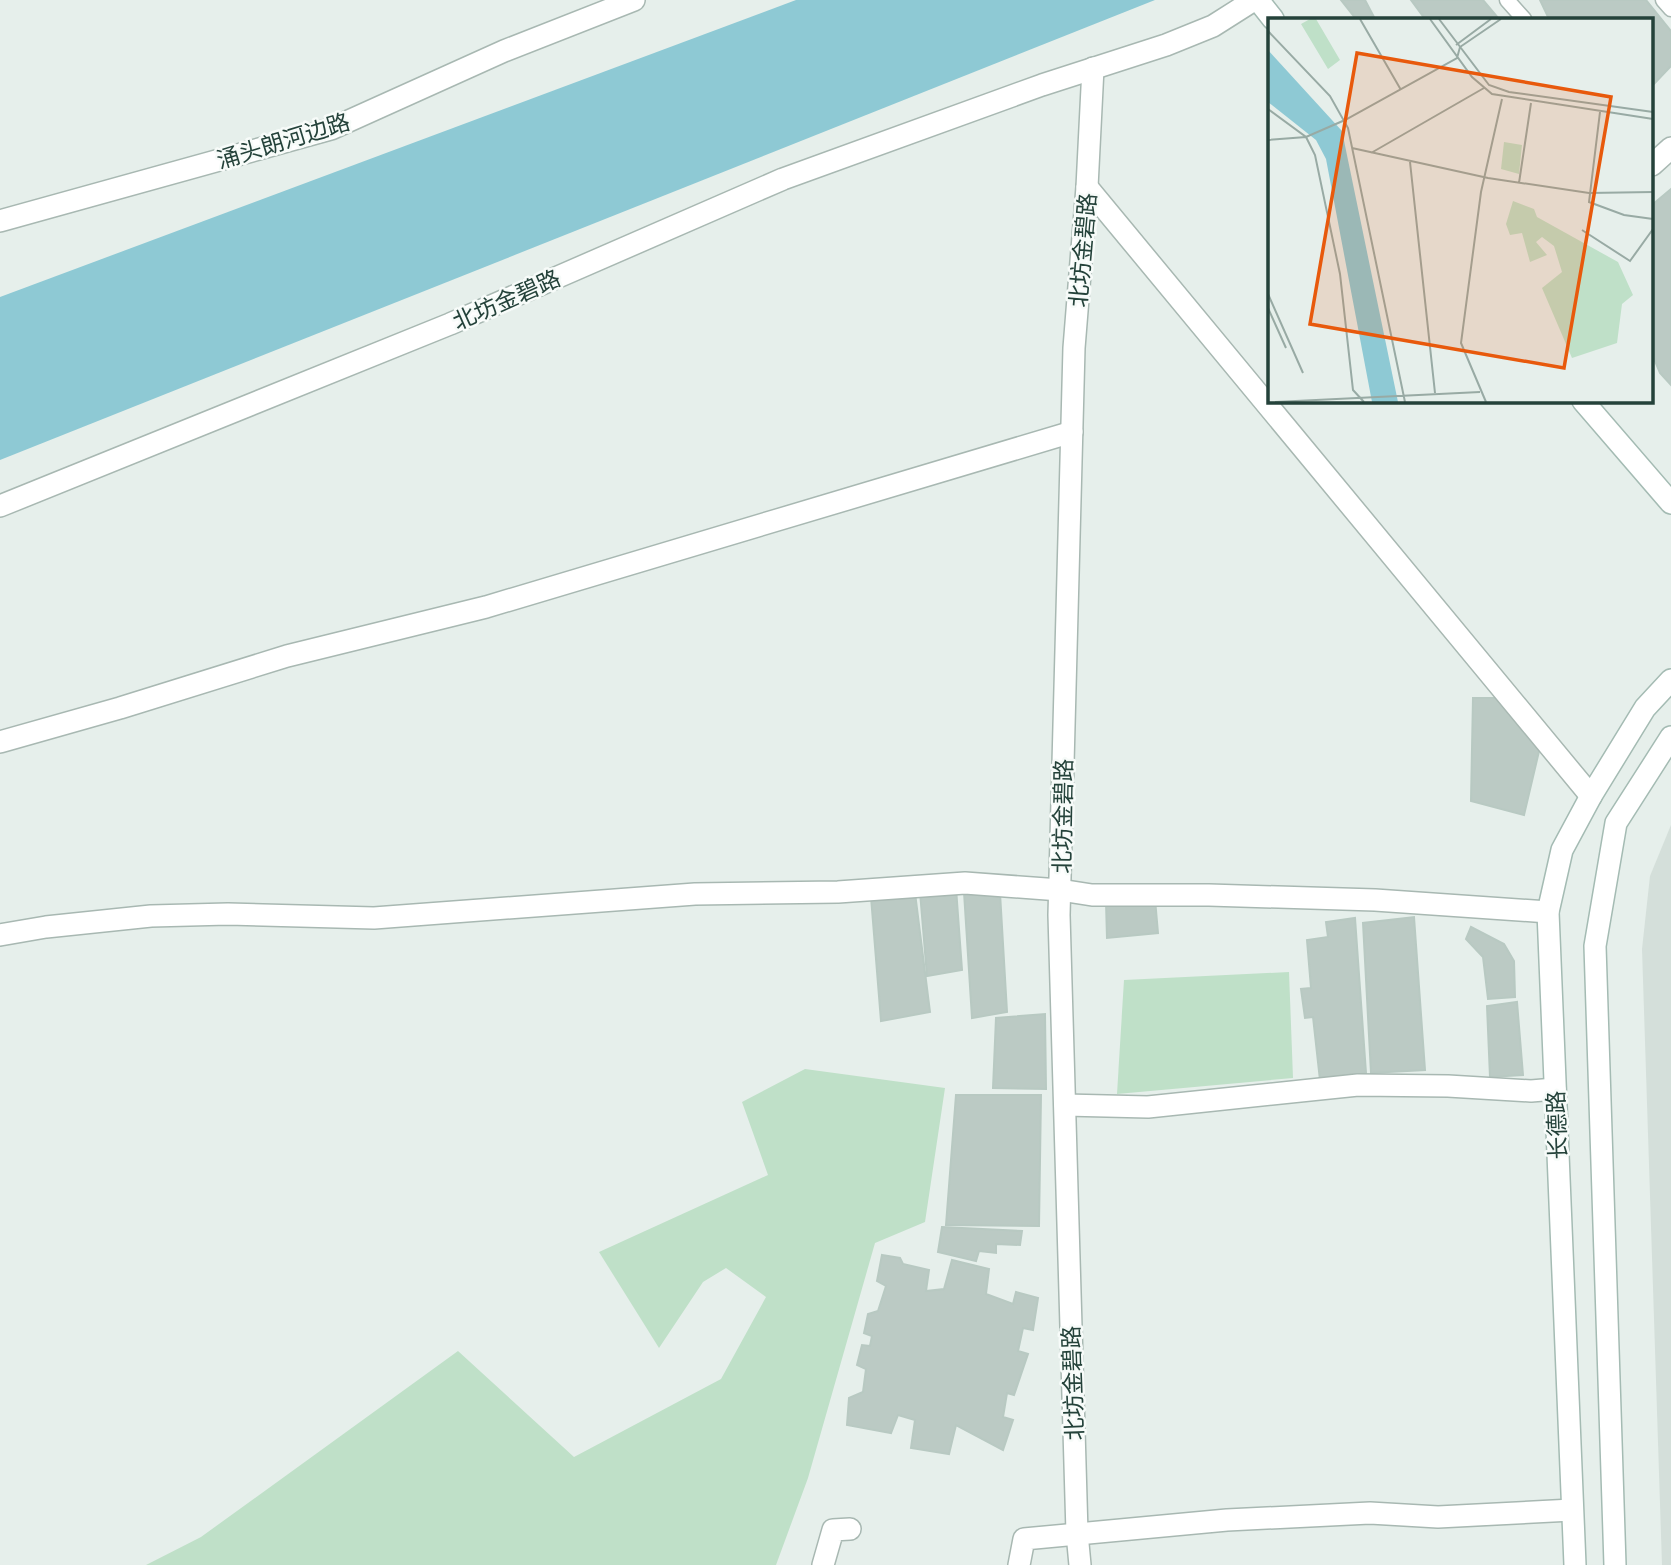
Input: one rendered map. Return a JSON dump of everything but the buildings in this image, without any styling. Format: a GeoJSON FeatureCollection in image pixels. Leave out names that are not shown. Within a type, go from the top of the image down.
{"type":"FeatureCollection","features":[{"type":"Feature","properties":{"kind":"street","name":"涌头朗河边路"},"geometry":{"type":"LineString","coordinates":[[0,221],[331,129],[504,51],[634,0]]}},
{"type":"Feature","properties":{"kind":"street"},"geometry":{"type":"LineString","coordinates":[[1256,0],[1272,18]]}},
{"type":"Feature","properties":{"kind":"street","name":"北坊金碧路"},"geometry":{"type":"LineString","coordinates":[[0,506],[450,324],[783,179],[1093,68],[1166,45],[1213,26],[1256,0]]}},
{"type":"Feature","properties":{"kind":"street","name":"北坊金碧路"},"geometry":{"type":"LineString","coordinates":[[1080,1565],[1060,890],[1074,348],[1093,68]]}},
{"type":"Feature","properties":{"kind":"street"},"geometry":{"type":"LineString","coordinates":[[1654,163],[1671,148]]}},
{"type":"Feature","properties":{"kind":"street"},"geometry":{"type":"LineString","coordinates":[[1087,187],[1591,796]]}},
{"type":"Feature","properties":{"kind":"street"},"geometry":{"type":"LineString","coordinates":[[1584,402],[1671,503]]}},
{"type":"Feature","properties":{"kind":"street"},"geometry":{"type":"LineString","coordinates":[[0,742],[287,656],[486,607],[1072,432]]}},
{"type":"Feature","properties":{"kind":"street","name":"长德路"},"geometry":{"type":"LineString","coordinates":[[1575,1565],[1548,912],[1562,850],[1591,796],[1645,708],[1671,680]]}},
{"type":"Feature","properties":{"kind":"street","name":"长德路"},"geometry":{"type":"LineString","coordinates":[[1615,1565],[1595,946],[1616,823],[1671,737]]}},
{"type":"Feature","properties":{"kind":"street"},"geometry":{"type":"LineString","coordinates":[[0,935],[46,927],[151,916],[228,914],[374,918],[695,894],[838,892],[965,883],[1092,895],[1375,900],[1548,912]]}},
{"type":"Feature","properties":{"kind":"street"},"geometry":{"type":"LineString","coordinates":[[1065,1105],[1148,1107],[1358,1086],[1448,1086],[1531,1091],[1555,1089]]}},
{"type":"Feature","properties":{"kind":"street"},"geometry":{"type":"LineString","coordinates":[[1019,1565],[1024,1539],[1117,1532],[1156,1525],[1370,1513],[1460,1516],[1572,1510]]}},
{"type":"Feature","properties":{"kind":"street"},"geometry":{"type":"LineString","coordinates":[[823,1565],[833,1530],[850,1529]]}},
{"type":"Feature","properties":{"kind":"lane"},"geometry":{"type":"LineString","coordinates":[[1507,0],[1523,18]]}},
{"type":"Feature","properties":{"kind":"lane"},"geometry":{"type":"LineString","coordinates":[[1663,0],[1671,9]]}},
{"type":"Feature","properties":{"kind":"shaded area"},"geometry":{"type":"Polygon","coordinates":[[[1671,825],[1671,1565],[1662,1565],[1642,949],[1650,876],[1671,825]]]}},
{"type":"Feature","properties":{"kind":"green space"},"geometry":{"type":"Polygon","coordinates":[[[1289,972],[1293,1078],[1117,1094],[1124,980],[1289,972]]]}},
{"type":"Feature","properties":{"kind":"green space"},"geometry":{"type":"Polygon","coordinates":[[[805,1069],[945,1088],[925,1222],[875,1243],[808,1478],[776,1565],[146,1565],[201,1537],[458,1351],[574,1457],[721,1379],[766,1297],[726,1268],[703,1282],[659,1348],[599,1252],[768,1175],[742,1102],[805,1069]]]}},
{"type":"Feature","properties":{"kind":"water"},"geometry":{"type":"Polygon","coordinates":[[[796,0],[1155,0],[0,460],[0,297],[796,0]]]}}]}
